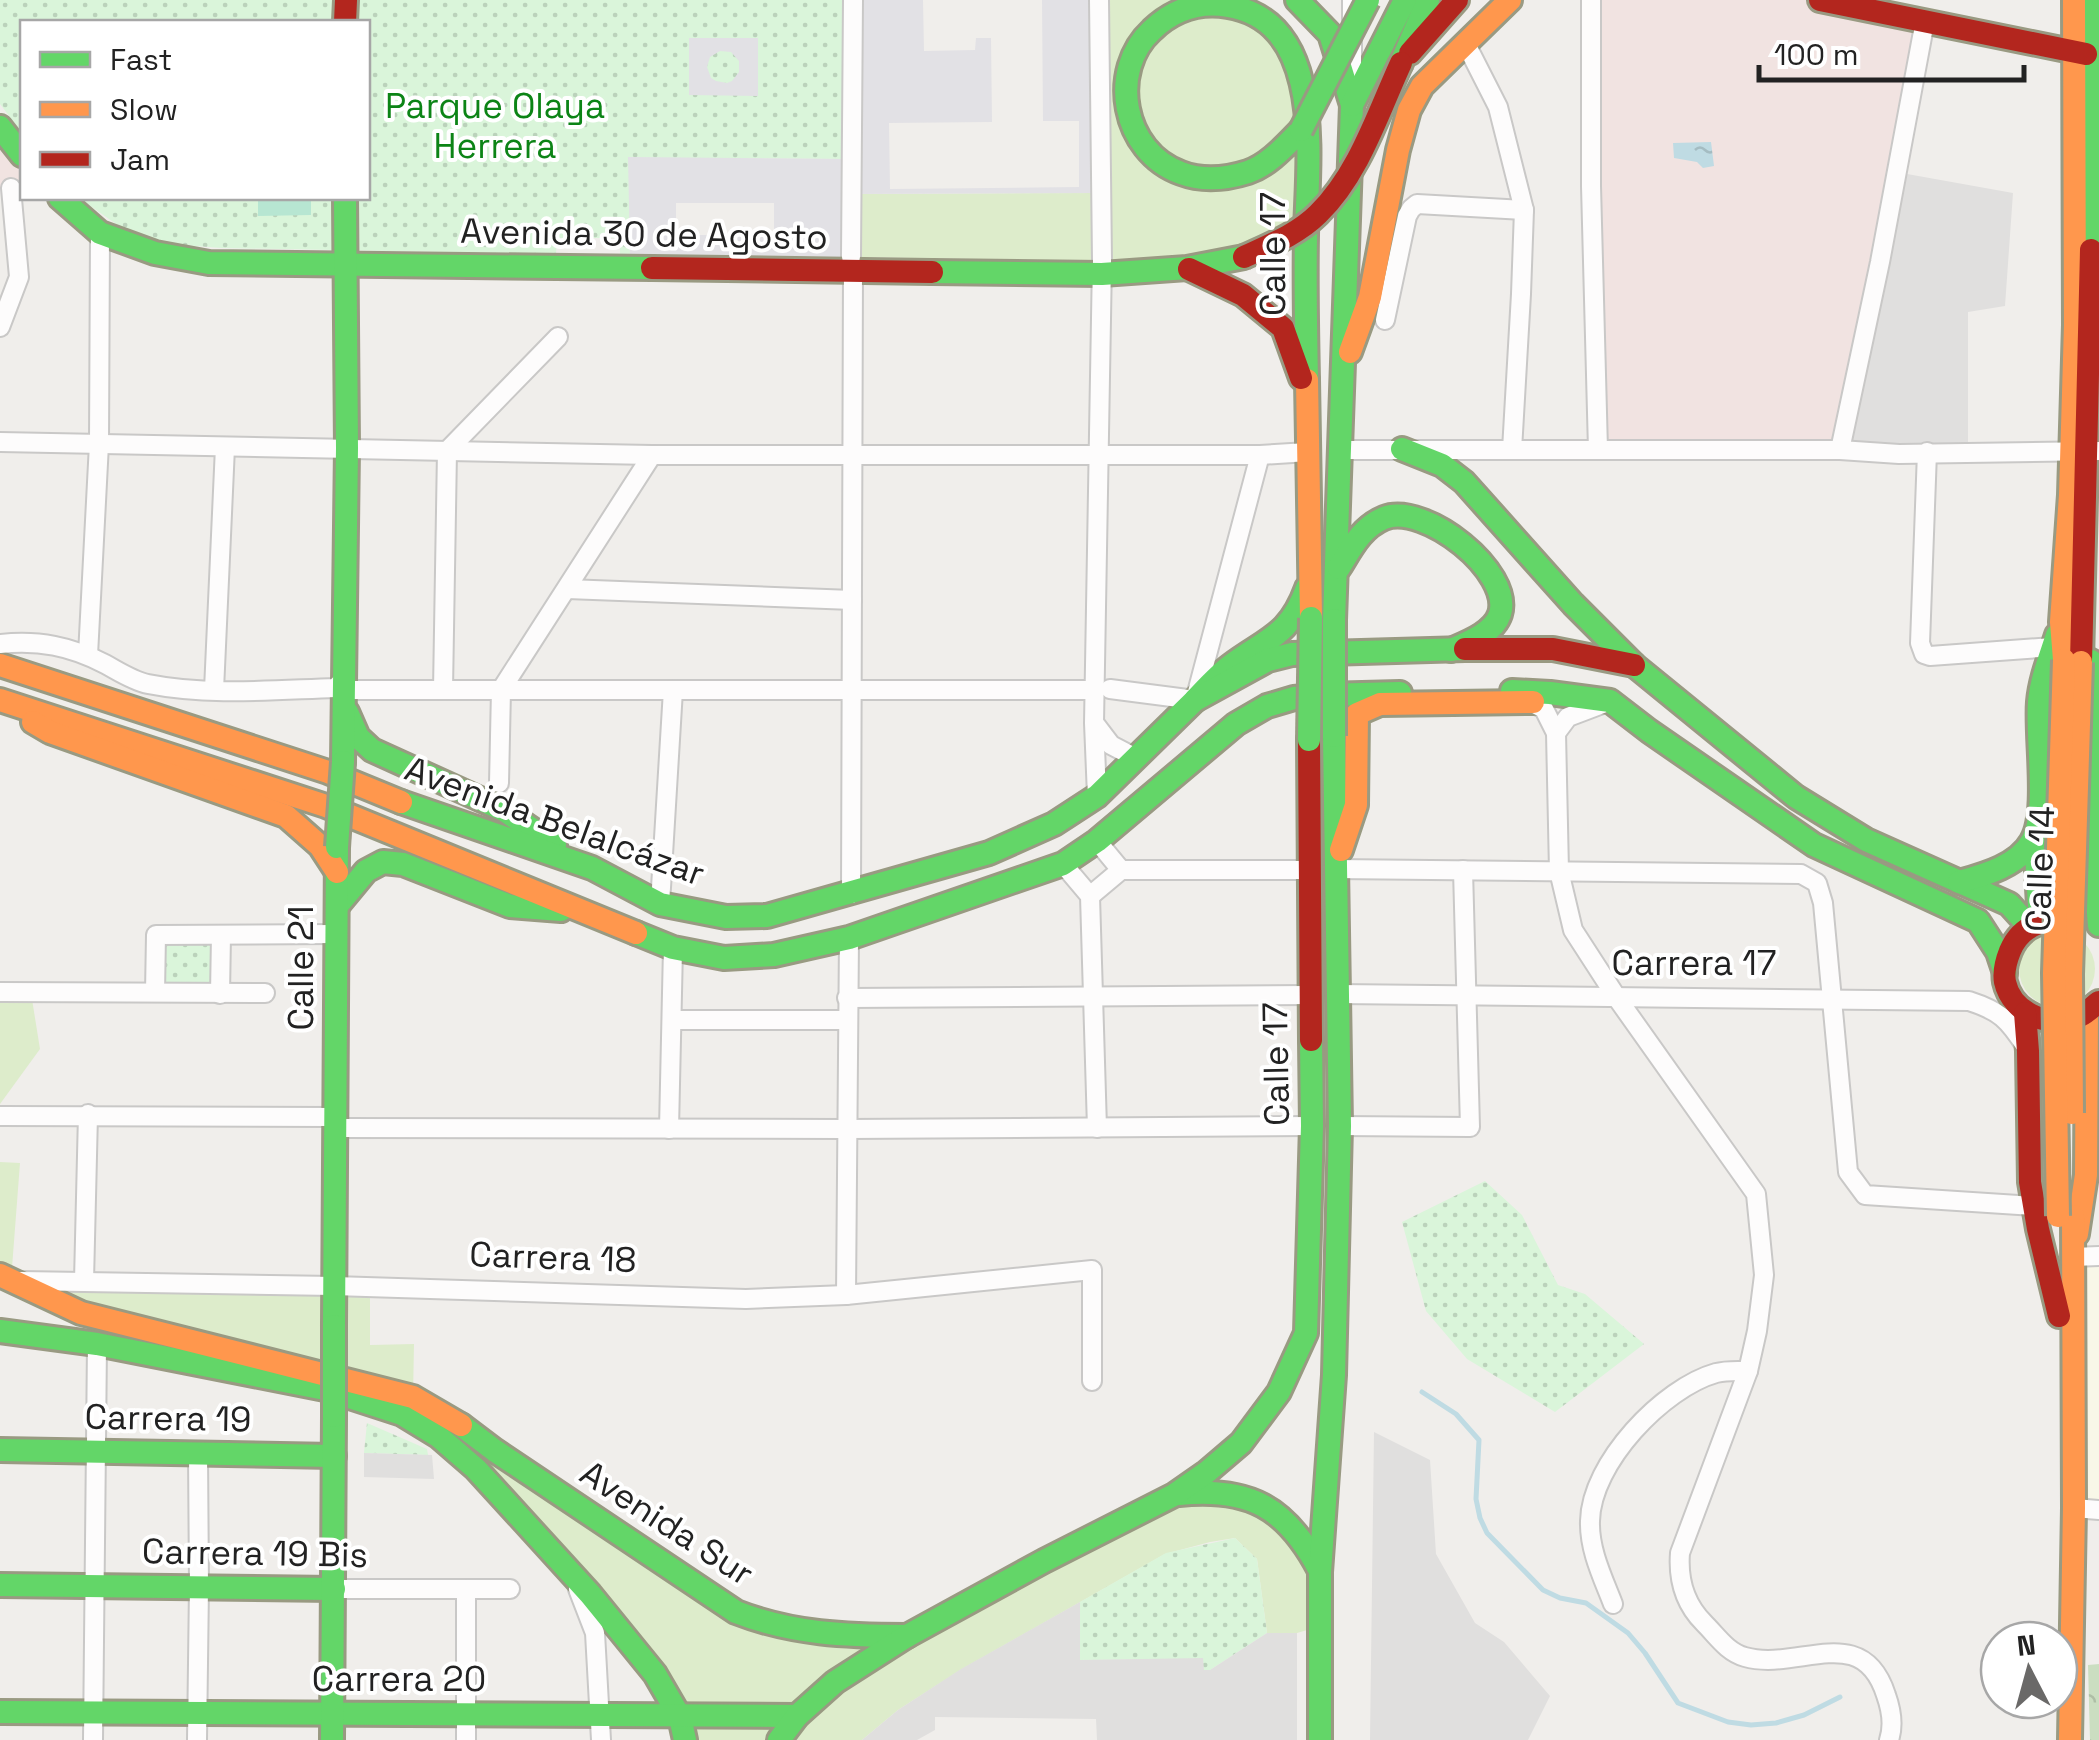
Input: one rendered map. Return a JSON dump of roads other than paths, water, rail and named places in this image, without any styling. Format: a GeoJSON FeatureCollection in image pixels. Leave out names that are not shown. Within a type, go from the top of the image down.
{"type":"FeatureCollection","features":[{"type":"Feature","properties":{"kind":"main road"},"geometry":{"type":"LineString","coordinates":[[1297,0],[1330,34],[1352,105]]}},
{"type":"Feature","properties":{"kind":"main road"},"geometry":{"type":"LineString","coordinates":[[1305,121],[1304,90],[1284,44],[1266,22],[1245,10],[1222,4],[1195,5],[1168,15],[1146,32],[1130,58],[1123,91],[1133,133],[1149,155],[1168,169],[1196,178],[1222,179],[1250,171],[1275,156],[1305,121],[1368,0]]}},
{"type":"Feature","properties":{"kind":"main road"},"geometry":{"type":"LineString","coordinates":[[1352,105],[1405,0]]}},
{"type":"Feature","properties":{"kind":"main road"},"geometry":{"type":"LineString","coordinates":[[1401,63],[1428,0]]}},
{"type":"Feature","properties":{"kind":"main road"},"geometry":{"type":"LineString","coordinates":[[1401,63],[1457,0]]}},
{"type":"Feature","properties":{"kind":"main road"},"geometry":{"type":"LineString","coordinates":[[1343,371],[1370,297],[1408,110],[1422,86],[1510,0]]}},
{"type":"Feature","properties":{"kind":"main road","name":"Calle 14"},"geometry":{"type":"LineString","coordinates":[[2074,0],[2087,55]]}},
{"type":"Feature","properties":{"kind":"main road","name":"Calle 14"},"geometry":{"type":"LineString","coordinates":[[2056,1620],[2065,1216],[2054,974],[2066,656],[2086,522],[2087,55],[2092,0]]}},
{"type":"Feature","properties":{"kind":"main road"},"geometry":{"type":"LineString","coordinates":[[1833,1],[2087,55]]}},
{"type":"Feature","properties":{"kind":"main road","name":"Avenida 30 de Agosto"},"geometry":{"type":"LineString","coordinates":[[62,200],[100,233],[155,253],[209,262],[346,266],[852,264],[1102,274],[1188,268],[1244,256],[1278,242],[1318,214],[1342,187],[1401,63]]}},
{"type":"Feature","properties":{"kind":"main road","name":"Calle 17"},"geometry":{"type":"LineString","coordinates":[[779,1740],[797,1716],[835,1682],[907,1636],[1174,1495],[1207,1472],[1242,1443],[1279,1392],[1306,1333],[1312,1126],[1309,740],[1339,450],[1352,105]]}},
{"type":"Feature","properties":{"kind":"main road","name":"Calle 17"},"geometry":{"type":"LineString","coordinates":[[1305,121],[1308,452],[1324,573]]}},
{"type":"Feature","properties":{"kind":"main road"},"geometry":{"type":"LineString","coordinates":[[0,127],[20,152]]}},
{"type":"Feature","properties":{"kind":"main road","name":"Calle 21"},"geometry":{"type":"LineString","coordinates":[[332,1740],[336,906],[343,762],[340,690],[347,448],[346,200]]}},
{"type":"Feature","properties":{"kind":"main road"},"geometry":{"type":"LineString","coordinates":[[1188,268],[1243,294],[1283,328],[1300,372],[1308,452]]}},
{"type":"Feature","properties":{"kind":"main road"},"geometry":{"type":"LineString","coordinates":[[1402,449],[1442,465],[1464,482],[1572,604],[1634,664]]}},
{"type":"Feature","properties":{"kind":"main road","name":"Calle 14"},"geometry":{"type":"LineString","coordinates":[[2066,656],[2061,622],[2070,496],[2086,450]]}},
{"type":"Feature","properties":{"kind":"main road"},"geometry":{"type":"LineString","coordinates":[[1195,700],[1228,667],[1283,631],[1324,573],[1356,537],[1389,516],[1423,518],[1439,525],[1490,575],[1500,593],[1500,616],[1476,639],[1451,650]]}},
{"type":"Feature","properties":{"kind":"main road"},"geometry":{"type":"LineString","coordinates":[[2086,522],[2095,619],[2092,857],[2099,926]]}},
{"type":"Feature","properties":{"kind":"main road","name":"Calle 17"},"geometry":{"type":"LineString","coordinates":[[1320,1740],[1320,1572],[1334,1375],[1340,1126],[1334,736],[1322,619]]}},
{"type":"Feature","properties":{"kind":"main road","name":"Avenida Belalcázar"},"geometry":{"type":"LineString","coordinates":[[0,665],[328,772],[384,796],[592,868],[660,904],[726,918],[767,916],[850,894],[989,853],[1054,824],[1097,796],[1195,700],[1268,660],[1292,654],[1553,649],[1634,664],[1796,797],[1866,840],[2009,904],[2034,924]]}},
{"type":"Feature","properties":{"kind":"main road"},"geometry":{"type":"LineString","coordinates":[[2034,924],[2038,705],[2042,679],[2066,656]]}},
{"type":"Feature","properties":{"kind":"main road"},"geometry":{"type":"LineString","coordinates":[[340,690],[358,737],[372,750],[504,810],[592,868]]}},
{"type":"Feature","properties":{"kind":"main road","name":"Avenida Belalcázar"},"geometry":{"type":"LineString","coordinates":[[0,701],[326,806],[673,948],[724,958],[774,955],[849,938],[1064,864],[1236,724],[1280,701],[1502,690],[1610,701],[1814,844],[1978,921],[1998,952],[2014,1002],[2025,1013]]}},
{"type":"Feature","properties":{"kind":"main road"},"geometry":{"type":"LineString","coordinates":[[0,701],[50,732],[286,816],[320,846],[337,872]]}},
{"type":"Feature","properties":{"kind":"main road"},"geometry":{"type":"LineString","coordinates":[[1335,869],[1356,804],[1357,714],[1380,704],[1533,702]]}},
{"type":"Feature","properties":{"kind":"main road"},"geometry":{"type":"LineString","coordinates":[[1959,882],[2016,859],[2035,837]]}},
{"type":"Feature","properties":{"kind":"main road"},"geometry":{"type":"LineString","coordinates":[[336,906],[366,871],[383,862],[402,864],[510,906],[586,913]]}},
{"type":"Feature","properties":{"kind":"main road"},"geometry":{"type":"LineString","coordinates":[[2004,972],[2008,952],[2020,934],[2034,924],[2064,919],[2078,922],[2099,937]]}},
{"type":"Feature","properties":{"kind":"main road"},"geometry":{"type":"LineString","coordinates":[[2060,1316],[2030,1182],[2025,1013],[2050,1023],[2076,1020],[2096,1006]]}},
{"type":"Feature","properties":{"kind":"main road"},"geometry":{"type":"LineString","coordinates":[[2073,1257],[2086,1175],[2096,1006]]}},
{"type":"Feature","properties":{"kind":"main road","name":"Calle 14"},"geometry":{"type":"LineString","coordinates":[[2065,1216],[2073,1257],[2070,1740]]}},
{"type":"Feature","properties":{"kind":"main road","name":"Carrera 18"},"geometry":{"type":"LineString","coordinates":[[6,1278],[81,1313],[414,1397]]}},
{"type":"Feature","properties":{"kind":"main road"},"geometry":{"type":"LineString","coordinates":[[0,1331],[97,1344],[325,1389],[402,1414],[438,1436],[476,1470],[572,1574],[655,1674],[683,1728]]}},
{"type":"Feature","properties":{"kind":"main road","name":"Avenida Sur"},"geometry":{"type":"LineString","coordinates":[[414,1397],[454,1420],[736,1612],[764,1624],[826,1636],[907,1636]]}},
{"type":"Feature","properties":{"kind":"main road","name":"Carrera 19"},"geometry":{"type":"LineString","coordinates":[[0,1450],[334,1456]]}},
{"type":"Feature","properties":{"kind":"main road"},"geometry":{"type":"LineString","coordinates":[[1174,1495],[1204,1490],[1234,1493],[1264,1504],[1288,1521],[1308,1545],[1320,1572]]}},
{"type":"Feature","properties":{"kind":"main road","name":"Carrera 19 Bis"},"geometry":{"type":"LineString","coordinates":[[0,1585],[334,1590]]}},
{"type":"Feature","properties":{"kind":"main road","name":"Carrera 20"},"geometry":{"type":"LineString","coordinates":[[0,1712],[601,1716],[683,1728],[797,1716]]}},
{"type":"Feature","properties":{"kind":"street"},"geometry":{"type":"LineString","coordinates":[[850,894],[853,0]]}},
{"type":"Feature","properties":{"kind":"street"},"geometry":{"type":"LineString","coordinates":[[1097,796],[1094,723],[1102,690],[1099,0]]}},
{"type":"Feature","properties":{"kind":"street","name":"Calle 17"},"geometry":{"type":"LineString","coordinates":[[1352,0],[1352,105]]}},
{"type":"Feature","properties":{"kind":"street"},"geometry":{"type":"LineString","coordinates":[[1591,0],[1598,450]]}},
{"type":"Feature","properties":{"kind":"street"},"geometry":{"type":"LineString","coordinates":[[1840,450],[1880,262],[1924,21]]}},
{"type":"Feature","properties":{"kind":"street"},"geometry":{"type":"LineString","coordinates":[[1466,42],[1498,108],[1524,210],[1512,450]]}},
{"type":"Feature","properties":{"kind":"street"},"geometry":{"type":"LineString","coordinates":[[0,327],[18,277],[11,187]]}},
{"type":"Feature","properties":{"kind":"street"},"geometry":{"type":"LineString","coordinates":[[1385,320],[1411,208],[1417,204],[1524,210]]}},
{"type":"Feature","properties":{"kind":"street"},"geometry":{"type":"LineString","coordinates":[[88,655],[100,444],[100,233]]}},
{"type":"Feature","properties":{"kind":"street"},"geometry":{"type":"LineString","coordinates":[[444,690],[447,451],[558,337]]}},
{"type":"Feature","properties":{"kind":"street"},"geometry":{"type":"LineString","coordinates":[[0,442],[652,455],[1308,452]]}},
{"type":"Feature","properties":{"kind":"street"},"geometry":{"type":"LineString","coordinates":[[214,690],[225,446]]}},
{"type":"Feature","properties":{"kind":"street"},"geometry":{"type":"LineString","coordinates":[[1339,450],[1840,450],[1899,454],[2086,450]]}},
{"type":"Feature","properties":{"kind":"street"},"geometry":{"type":"LineString","coordinates":[[1928,452],[1920,643],[1924,654],[2066,656]]}},
{"type":"Feature","properties":{"kind":"street"},"geometry":{"type":"LineString","coordinates":[[499,783],[501,690],[652,455]]}},
{"type":"Feature","properties":{"kind":"street"},"geometry":{"type":"LineString","coordinates":[[0,644],[28,641],[62,646],[144,683],[214,690],[1102,690],[1195,700],[1260,455]]}},
{"type":"Feature","properties":{"kind":"street"},"geometry":{"type":"LineString","coordinates":[[567,589],[852,600]]}},
{"type":"Feature","properties":{"kind":"street"},"geometry":{"type":"LineString","coordinates":[[660,904],[673,690]]}},
{"type":"Feature","properties":{"kind":"street"},"geometry":{"type":"LineString","coordinates":[[1502,690],[1544,709],[1556,733],[1559,871],[1574,930],[1617,998],[1756,1194],[1764,1275],[1757,1331],[1748,1371],[1680,1552],[1678,1571],[1686,1594],[1697,1616],[1731,1651],[1743,1656],[1759,1660],[1841,1654],[1862,1658],[1881,1680],[1889,1704],[1889,1740]]}},
{"type":"Feature","properties":{"kind":"street"},"geometry":{"type":"LineString","coordinates":[[1556,733],[1568,718],[1610,701]]}},
{"type":"Feature","properties":{"kind":"street"},"geometry":{"type":"LineString","coordinates":[[1094,723],[1111,745],[1136,758]]}},
{"type":"Feature","properties":{"kind":"street"},"geometry":{"type":"LineString","coordinates":[[1096,841],[1120,870]]}},
{"type":"Feature","properties":{"kind":"street"},"geometry":{"type":"LineString","coordinates":[[1064,864],[1090,896],[1097,1128]]}},
{"type":"Feature","properties":{"kind":"street"},"geometry":{"type":"LineString","coordinates":[[1335,869],[1801,874],[1817,883],[1823,903],[1848,1172],[1865,1195],[2034,1206]]}},
{"type":"Feature","properties":{"kind":"street"},"geometry":{"type":"LineString","coordinates":[[1090,896],[1120,870],[1308,870]]}},
{"type":"Feature","properties":{"kind":"street"},"geometry":{"type":"LineString","coordinates":[[1340,1126],[1470,1127],[1464,870]]}},
{"type":"Feature","properties":{"kind":"street"},"geometry":{"type":"LineString","coordinates":[[155,992],[156,935],[336,934]]}},
{"type":"Feature","properties":{"kind":"street"},"geometry":{"type":"LineString","coordinates":[[220,935],[220,994]]}},
{"type":"Feature","properties":{"kind":"street"},"geometry":{"type":"LineString","coordinates":[[846,1295],[849,938]]}},
{"type":"Feature","properties":{"kind":"street"},"geometry":{"type":"LineString","coordinates":[[669,1129],[673,948]]}},
{"type":"Feature","properties":{"kind":"street"},"geometry":{"type":"LineString","coordinates":[[0,992],[265,993]]}},
{"type":"Feature","properties":{"kind":"street","name":"Carrera 17"},"geometry":{"type":"LineString","coordinates":[[1338,994],[1970,1000],[1993,1009],[2012,1026],[2028,1051]]}},
{"type":"Feature","properties":{"kind":"street"},"geometry":{"type":"LineString","coordinates":[[847,998],[1310,995]]}},
{"type":"Feature","properties":{"kind":"street"},"geometry":{"type":"LineString","coordinates":[[672,1020],[847,1020]]}},
{"type":"Feature","properties":{"kind":"street"},"geometry":{"type":"LineString","coordinates":[[84,1281],[88,1114]]}},
{"type":"Feature","properties":{"kind":"street"},"geometry":{"type":"LineString","coordinates":[[0,1116],[88,1114],[669,1129],[1312,1126]]}},
{"type":"Feature","properties":{"kind":"street"},"geometry":{"type":"LineString","coordinates":[[2073,1257],[2099,1256]]}},
{"type":"Feature","properties":{"kind":"street","name":"Carrera 18"},"geometry":{"type":"LineString","coordinates":[[6,1278],[746,1299],[846,1295],[1092,1270],[1092,1381]]}},
{"type":"Feature","properties":{"kind":"street"},"geometry":{"type":"LineString","coordinates":[[94,1740],[97,1344]]}},
{"type":"Feature","properties":{"kind":"street"},"geometry":{"type":"LineString","coordinates":[[1613,1604],[1596,1559],[1590,1520],[1594,1496],[1610,1462],[1657,1407],[1682,1390],[1712,1374],[1748,1371]]}},
{"type":"Feature","properties":{"kind":"street"},"geometry":{"type":"LineString","coordinates":[[197,1740],[198,1454]]}},
{"type":"Feature","properties":{"kind":"street"},"geometry":{"type":"LineString","coordinates":[[2074,1508],[2099,1510]]}},
{"type":"Feature","properties":{"kind":"street"},"geometry":{"type":"LineString","coordinates":[[572,1574],[595,1633],[601,1740]]}},
{"type":"Feature","properties":{"kind":"street","name":"Carrera 19 Bis"},"geometry":{"type":"LineString","coordinates":[[334,1590],[510,1589]]}},
{"type":"Feature","properties":{"kind":"street"},"geometry":{"type":"LineString","coordinates":[[466,1590],[466,1740]]}},
{"type":"Feature","properties":{"kind":"water"},"geometry":{"type":"Polygon","coordinates":[[[1711,142],[1714,166],[1703,168],[1697,162],[1674,158],[1673,143],[1711,142]]]}},
{"type":"Feature","properties":{"kind":"waterway"},"geometry":{"type":"LineString","coordinates":[[1422,1392],[1456,1414],[1479,1440],[1476,1499],[1487,1533],[1543,1590],[1586,1603],[1628,1633],[1678,1703],[1728,1722],[1751,1725],[1804,1715],[1840,1697]]}},
{"type":"Feature","properties":{"kind":"park label","name":"Parque Olaya Herrera"},"geometry":{"type":"Point","coordinates":[495,126]}}]}
